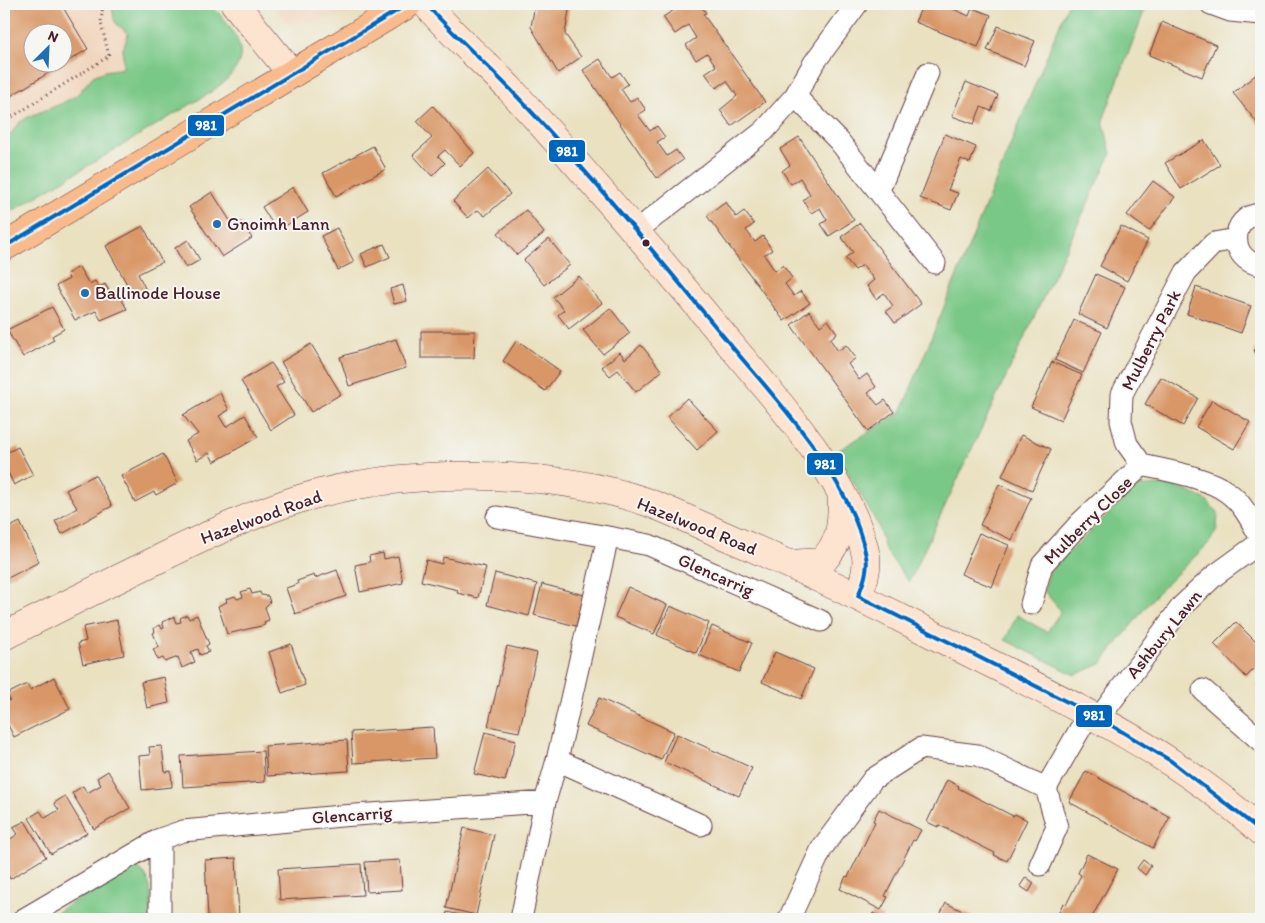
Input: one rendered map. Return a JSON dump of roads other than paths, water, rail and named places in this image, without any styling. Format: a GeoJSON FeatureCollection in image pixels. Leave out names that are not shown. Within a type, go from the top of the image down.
{"type":"FeatureCollection","features":[{"type":"Feature","properties":{"kind":"highway"},"geometry":{"type":"LineString","coordinates":[[4,247],[408,4]]}},
{"type":"Feature","properties":{"kind":"main road"},"geometry":{"type":"LineString","coordinates":[[236,4],[292,74]]}},
{"type":"Feature","properties":{"kind":"main road"},"geometry":{"type":"LineString","coordinates":[[426,4],[509,89],[636,231],[786,411],[842,492],[866,556],[866,569],[858,596]]}},
{"type":"Feature","properties":{"kind":"main road","name":"Hazelwood Road"},"geometry":{"type":"LineString","coordinates":[[4,636],[218,530],[299,499],[369,483],[437,476],[508,477],[578,486],[646,502],[789,564],[858,596],[1094,715],[1171,761],[1261,831]]}},
{"type":"Feature","properties":{"kind":"main road"},"geometry":{"type":"LineString","coordinates":[[789,564],[822,562],[835,547],[841,527],[842,492]]}},
{"type":"Feature","properties":{"kind":"street"},"geometry":{"type":"LineString","coordinates":[[636,231],[764,131],[794,96],[814,63],[857,4]]}},
{"type":"Feature","properties":{"kind":"street"},"geometry":{"type":"LineString","coordinates":[[1211,4],[1230,12],[1261,14]]}},
{"type":"Feature","properties":{"kind":"street"},"geometry":{"type":"LineString","coordinates":[[879,190],[928,73]]}},
{"type":"Feature","properties":{"kind":"street"},"geometry":{"type":"LineString","coordinates":[[794,96],[828,128],[935,262]]}},
{"type":"Feature","properties":{"kind":"street"},"geometry":{"type":"LineString","coordinates":[[1261,214],[1249,217],[1242,223],[1236,238],[1237,247],[1247,260],[1261,265]]}},
{"type":"Feature","properties":{"kind":"street","name":"Mulberry Park"},"geometry":{"type":"LineString","coordinates":[[1142,465],[1126,444],[1121,421],[1122,394],[1186,272],[1214,243],[1236,238]]}},
{"type":"Feature","properties":{"kind":"street","name":"Mulberry Close"},"geometry":{"type":"LineString","coordinates":[[1032,604],[1042,565],[1080,523],[1142,465],[1189,476],[1226,491],[1240,505],[1261,540]]}},
{"type":"Feature","properties":{"kind":"street","name":"Glencarrig"},"geometry":{"type":"LineString","coordinates":[[496,517],[649,545],[821,621]]}},
{"type":"Feature","properties":{"kind":"street"},"geometry":{"type":"LineString","coordinates":[[521,919],[546,802],[608,537]]}},
{"type":"Feature","properties":{"kind":"street","name":"Ashbury Lawn"},"geometry":{"type":"LineString","coordinates":[[1046,788],[1094,715],[1182,606],[1214,576],[1261,540]]}},
{"type":"Feature","properties":{"kind":"street"},"geometry":{"type":"LineString","coordinates":[[1203,690],[1261,741]]}},
{"type":"Feature","properties":{"kind":"street"},"geometry":{"type":"LineString","coordinates":[[791,919],[822,848],[873,778],[921,748],[977,755],[1046,788],[1057,827],[1040,865]]}},
{"type":"Feature","properties":{"kind":"street"},"geometry":{"type":"LineString","coordinates":[[557,760],[701,825]]}},
{"type":"Feature","properties":{"kind":"street","name":"Glencarrig"},"geometry":{"type":"LineString","coordinates":[[24,919],[160,838],[183,831],[341,816],[546,802]]}},
{"type":"Feature","properties":{"kind":"street"},"geometry":{"type":"LineString","coordinates":[[160,838],[160,919]]}},
{"type":"Feature","properties":{"kind":"place","name":"Gnoimh Lann"},"geometry":{"type":"Point","coordinates":[217,224]}},
{"type":"Feature","properties":{"kind":"place","name":"Ballinode House"},"geometry":{"type":"Point","coordinates":[85,293]}}]}
